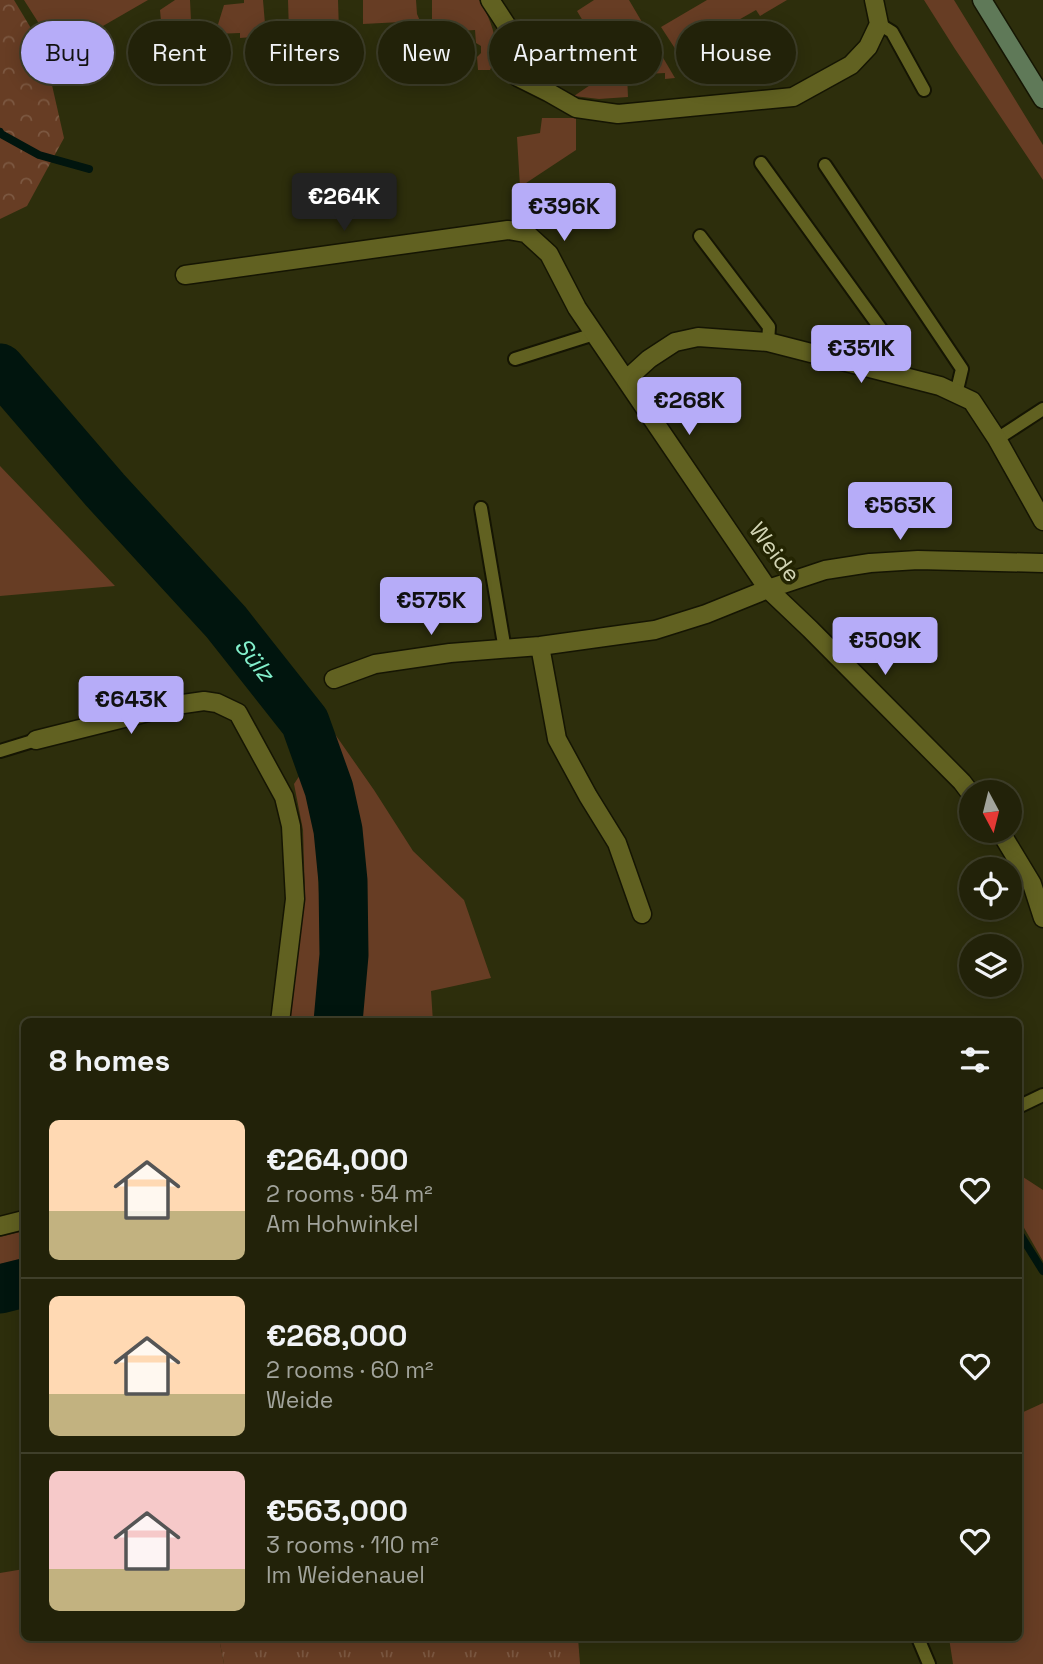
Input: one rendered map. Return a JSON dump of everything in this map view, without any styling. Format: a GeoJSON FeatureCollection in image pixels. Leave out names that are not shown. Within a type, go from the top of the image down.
{"type":"FeatureCollection","features":[{"type":"Feature","properties":{"kind":"main road"},"geometry":{"type":"LineString","coordinates":[[982,0],[1043,99]]}},
{"type":"Feature","properties":{"kind":"street"},"geometry":{"type":"LineString","coordinates":[[490,0],[513,35],[518,77],[576,108],[618,114],[793,97],[851,65],[869,47],[879,24],[874,0]]}},
{"type":"Feature","properties":{"kind":"street","name":"Weide"},"geometry":{"type":"LineString","coordinates":[[185,275],[508,230],[526,233],[549,254],[577,308],[768,589],[960,780]]}},
{"type":"Feature","properties":{"kind":"street"},"geometry":{"type":"LineString","coordinates":[[626,379],[649,359],[675,342],[698,337],[768,342],[940,386],[972,401],[997,439],[1043,521]]}},
{"type":"Feature","properties":{"kind":"street"},"geometry":{"type":"LineString","coordinates":[[334,679],[375,664],[655,630],[825,570],[870,563],[918,560],[1043,563]]}},
{"type":"Feature","properties":{"kind":"street"},"geometry":{"type":"LineString","coordinates":[[540,646],[556,740],[617,843],[642,914]]}},
{"type":"Feature","properties":{"kind":"street"},"geometry":{"type":"LineString","coordinates":[[36,740],[176,705],[204,701],[217,703],[238,713],[284,797],[291,826],[295,899],[280,1018]]}},
{"type":"Feature","properties":{"kind":"street"},"geometry":{"type":"LineString","coordinates":[[1008,844],[1032,884],[1043,918]]}},
{"type":"Feature","properties":{"kind":"street"},"geometry":{"type":"LineString","coordinates":[[0,1226],[21,1221]]}},
{"type":"Feature","properties":{"kind":"lane"},"geometry":{"type":"LineString","coordinates":[[879,24],[892,32],[924,90]]}},
{"type":"Feature","properties":{"kind":"lane"},"geometry":{"type":"LineString","coordinates":[[761,163],[891,343],[905,376]]}},
{"type":"Feature","properties":{"kind":"lane"},"geometry":{"type":"LineString","coordinates":[[825,165],[962,369],[956,394]]}},
{"type":"Feature","properties":{"kind":"lane"},"geometry":{"type":"LineString","coordinates":[[701,236],[769,327],[768,342]]}},
{"type":"Feature","properties":{"kind":"lane"},"geometry":{"type":"LineString","coordinates":[[515,359],[594,334]]}},
{"type":"Feature","properties":{"kind":"lane"},"geometry":{"type":"LineString","coordinates":[[997,439],[1043,409]]}},
{"type":"Feature","properties":{"kind":"lane"},"geometry":{"type":"LineString","coordinates":[[481,508],[505,650]]}},
{"type":"Feature","properties":{"kind":"lane"},"geometry":{"type":"LineString","coordinates":[[0,751],[36,740]]}},
{"type":"Feature","properties":{"kind":"lane"},"geometry":{"type":"LineString","coordinates":[[1022,1105],[1043,1095]]}},
{"type":"Feature","properties":{"kind":"lane"},"geometry":{"type":"LineString","coordinates":[[919,1641],[929,1664]]}},
{"type":"Feature","properties":{"kind":"green space"},"geometry":{"type":"Polygon","coordinates":[[[0,0],[14,0],[27,21],[21,21],[21,84],[52,84],[64,138],[27,206],[0,219],[0,0]]]}},
{"type":"Feature","properties":{"kind":"green space"},"geometry":{"type":"Polygon","coordinates":[[[24,0],[148,0],[112,21],[37,21],[24,0]]]}},
{"type":"Feature","properties":{"kind":"green space"},"geometry":{"type":"Polygon","coordinates":[[[175,0],[190,0],[191,21],[161,21],[160,10],[175,0]]]}},
{"type":"Feature","properties":{"kind":"green space"},"geometry":{"type":"Polygon","coordinates":[[[244,0],[263,0],[265,21],[245,21],[245,38],[240,38],[240,33],[231,33],[231,21],[219,21],[224,5],[244,3],[244,0]]]}},
{"type":"Feature","properties":{"kind":"green space"},"geometry":{"type":"Polygon","coordinates":[[[288,0],[338,0],[339,21],[289,21],[288,0]]]}},
{"type":"Feature","properties":{"kind":"green space"},"geometry":{"type":"Polygon","coordinates":[[[363,0],[416,0],[420,21],[378,21],[378,23],[364,24],[363,0]]]}},
{"type":"Feature","properties":{"kind":"green space"},"geometry":{"type":"Polygon","coordinates":[[[432,0],[479,0],[490,21],[489,70],[478,70],[477,57],[481,53],[481,46],[476,43],[475,21],[432,21],[432,0]]]}},
{"type":"Feature","properties":{"kind":"green space"},"geometry":{"type":"Polygon","coordinates":[[[594,0],[629,0],[641,21],[583,21],[577,11],[594,0]]]}},
{"type":"Feature","properties":{"kind":"green space"},"geometry":{"type":"Polygon","coordinates":[[[707,0],[787,0],[760,16],[756,10],[737,21],[676,21],[676,50],[662,26],[707,0]]]}},
{"type":"Feature","properties":{"kind":"green space"},"geometry":{"type":"Polygon","coordinates":[[[924,0],[954,0],[1043,145],[1043,180],[955,49],[924,0]]]}},
{"type":"Feature","properties":{"kind":"green space"},"geometry":{"type":"Polygon","coordinates":[[[662,56],[675,78],[665,79],[665,73],[662,73],[662,56]]]}},
{"type":"Feature","properties":{"kind":"green space"},"geometry":{"type":"Polygon","coordinates":[[[592,84],[627,84],[628,97],[599,99],[574,96],[592,84]]]}},
{"type":"Feature","properties":{"kind":"green space"},"geometry":{"type":"Polygon","coordinates":[[[542,118],[576,118],[576,150],[520,187],[517,137],[540,133],[542,118]]]}},
{"type":"Feature","properties":{"kind":"green space"},"geometry":{"type":"Polygon","coordinates":[[[0,466],[115,586],[0,596],[0,466]]]}},
{"type":"Feature","properties":{"kind":"green space"},"geometry":{"type":"Polygon","coordinates":[[[330,727],[413,851],[464,900],[491,978],[431,991],[433,1018],[355,1018],[361,948],[359,837],[321,744],[330,727]]]}},
{"type":"Feature","properties":{"kind":"green space"},"geometry":{"type":"Polygon","coordinates":[[[304,769],[316,831],[322,956],[319,1018],[290,1018],[305,897],[303,830],[294,784],[304,769]]]}},
{"type":"Feature","properties":{"kind":"green space"},"geometry":{"type":"Polygon","coordinates":[[[1023,1177],[1043,1190],[1043,1261],[1022,1224],[1023,1177]]]}},
{"type":"Feature","properties":{"kind":"green space"},"geometry":{"type":"Polygon","coordinates":[[[21,1232],[21,1262],[0,1267],[0,1237],[21,1232]]]}},
{"type":"Feature","properties":{"kind":"green space"},"geometry":{"type":"Polygon","coordinates":[[[1043,1403],[1043,1664],[953,1664],[949,1641],[1022,1641],[1022,1413],[1043,1403]]]}},
{"type":"Feature","properties":{"kind":"green space"},"geometry":{"type":"Polygon","coordinates":[[[21,1570],[21,1641],[220,1641],[224,1664],[0,1664],[0,1573],[21,1570]]]}},
{"type":"Feature","properties":{"kind":"green space"},"geometry":{"type":"Polygon","coordinates":[[[220,1641],[578,1641],[580,1664],[224,1664],[220,1641]]]}},
{"type":"Feature","properties":{"kind":"waterway"},"geometry":{"type":"LineString","coordinates":[[0,132],[39,155],[89,169]]}},
{"type":"Feature","properties":{"kind":"waterway","name":"Sülz"},"geometry":{"type":"LineString","coordinates":[[0,368],[105,490],[226,622],[305,722],[329,789],[338,830],[343,881],[344,955],[338,1018]]}},
{"type":"Feature","properties":{"kind":"waterway"},"geometry":{"type":"LineString","coordinates":[[1022,1237],[1043,1271]]}},
{"type":"Feature","properties":{"kind":"waterway","name":"Sülz"},"geometry":{"type":"LineString","coordinates":[[0,1289],[21,1284]]}}]}
